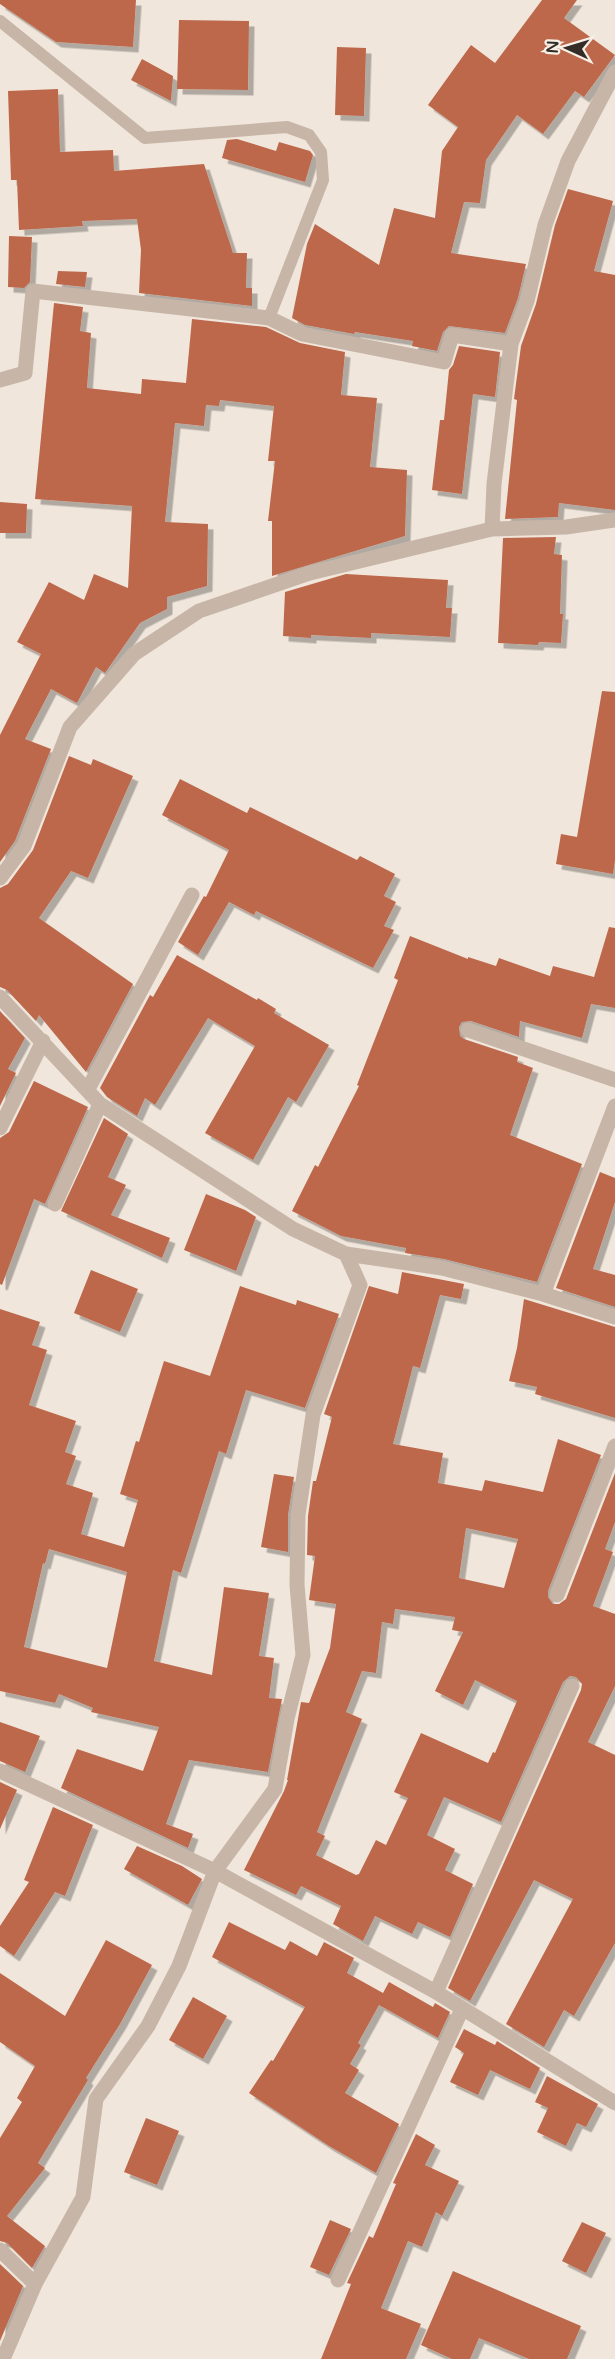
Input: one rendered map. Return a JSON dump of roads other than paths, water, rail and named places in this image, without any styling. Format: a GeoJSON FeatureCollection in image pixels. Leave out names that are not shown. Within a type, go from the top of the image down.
{"type":"FeatureCollection","features":[{"type":"Feature","properties":{"kind":"street"},"geometry":{"type":"LineString","coordinates":[[492,529],[494,484],[511,344],[527,302],[545,225],[568,161],[615,72]]}},
{"type":"Feature","properties":{"kind":"street"},"geometry":{"type":"LineString","coordinates":[[0,380],[25,373],[33,291],[269,318],[302,334],[444,363],[452,335],[511,344]]}},
{"type":"Feature","properties":{"kind":"street"},"geometry":{"type":"LineString","coordinates":[[0,878],[24,846],[70,727],[134,654],[199,611],[310,573],[492,529],[566,527],[615,520]]}},
{"type":"Feature","properties":{"kind":"street"},"geometry":{"type":"LineString","coordinates":[[88,1089],[192,895]]}},
{"type":"Feature","properties":{"kind":"street"},"geometry":{"type":"LineString","coordinates":[[0,997],[44,1041],[100,1104],[293,1229],[346,1254],[442,1268],[543,1294],[615,1317]]}},
{"type":"Feature","properties":{"kind":"street"},"geometry":{"type":"LineString","coordinates":[[468,1030],[615,1080]]}},
{"type":"Feature","properties":{"kind":"street"},"geometry":{"type":"LineString","coordinates":[[0,1128],[44,1041]]}},
{"type":"Feature","properties":{"kind":"street"},"geometry":{"type":"LineString","coordinates":[[56,1204],[100,1104]]}},
{"type":"Feature","properties":{"kind":"street"},"geometry":{"type":"LineString","coordinates":[[543,1294],[615,1106]]}},
{"type":"Feature","properties":{"kind":"street"},"geometry":{"type":"LineString","coordinates":[[3,2359],[35,2284],[83,2197],[96,2099],[148,2026],[179,1966],[215,1871],[274,1789],[287,1719],[303,1655],[297,1585],[298,1515],[313,1414],[360,1285],[346,1254]]}},
{"type":"Feature","properties":{"kind":"street"},"geometry":{"type":"LineString","coordinates":[[557,1595],[615,1446]]}},
{"type":"Feature","properties":{"kind":"street"},"geometry":{"type":"LineString","coordinates":[[436,1992],[573,1686]]}},
{"type":"Feature","properties":{"kind":"street"},"geometry":{"type":"LineString","coordinates":[[0,1771],[215,1871],[436,1992],[615,2103]]}},
{"type":"Feature","properties":{"kind":"street"},"geometry":{"type":"LineString","coordinates":[[338,2280],[462,2008]]}},
{"type":"Feature","properties":{"kind":"street"},"geometry":{"type":"LineString","coordinates":[[0,2250],[35,2284]]}},
{"type":"Feature","properties":{"kind":"lane"},"geometry":{"type":"LineString","coordinates":[[0,21],[145,138],[287,127],[309,135],[321,152],[323,180],[269,318]]}}]}
